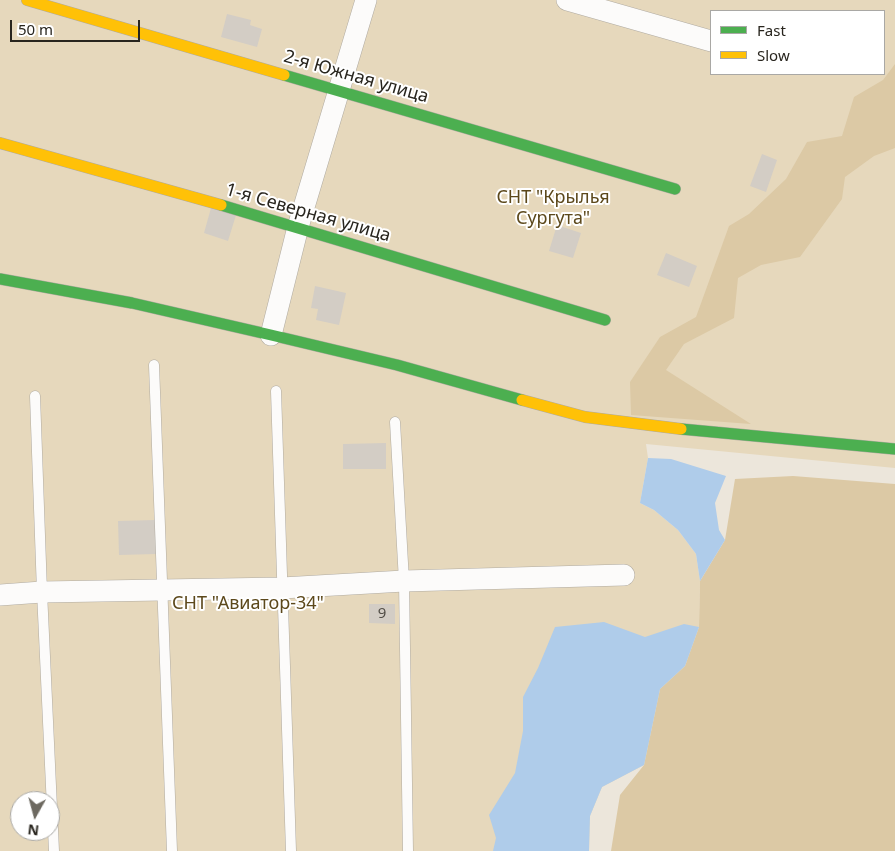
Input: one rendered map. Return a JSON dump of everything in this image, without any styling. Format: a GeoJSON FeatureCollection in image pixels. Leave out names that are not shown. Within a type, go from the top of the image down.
{"type":"FeatureCollection","features":[{"type":"Feature","properties":{"kind":"street","name":"2-я Южная улица"},"geometry":{"type":"LineString","coordinates":[[27,0],[675,190]]}},
{"type":"Feature","properties":{"kind":"street"},"geometry":{"type":"LineString","coordinates":[[271,335],[298,227],[366,0]]}},
{"type":"Feature","properties":{"kind":"street"},"geometry":{"type":"LineString","coordinates":[[567,0],[710,42]]}},
{"type":"Feature","properties":{"kind":"street","name":"1-я Северная улица"},"geometry":{"type":"LineString","coordinates":[[0,143],[298,227],[605,320]]}},
{"type":"Feature","properties":{"kind":"street"},"geometry":{"type":"LineString","coordinates":[[0,279],[132,303],[271,335],[397,365],[586,417],[704,432],[895,449]]}},
{"type":"Feature","properties":{"kind":"street"},"geometry":{"type":"LineString","coordinates":[[0,595],[42,592],[282,588],[404,581],[624,576]]}},
{"type":"Feature","properties":{"kind":"lane"},"geometry":{"type":"LineString","coordinates":[[154,365],[172,851]]}},
{"type":"Feature","properties":{"kind":"lane"},"geometry":{"type":"LineString","coordinates":[[276,391],[291,851]]}},
{"type":"Feature","properties":{"kind":"lane"},"geometry":{"type":"LineString","coordinates":[[36,396],[42,592],[54,851]]}},
{"type":"Feature","properties":{"kind":"lane"},"geometry":{"type":"LineString","coordinates":[[395,422],[404,581],[408,851]]}},
{"type":"Feature","properties":{"kind":"green space"},"geometry":{"type":"Polygon","coordinates":[[[0,0],[895,0],[895,468],[646,444],[648,458],[640,503],[654,510],[678,530],[696,554],[700,581],[699,627],[685,666],[660,689],[644,765],[602,787],[590,816],[589,851],[0,851],[0,0]]]}},
{"type":"Feature","properties":{"kind":"shaded area"},"geometry":{"type":"Polygon","coordinates":[[[895,64],[895,148],[874,156],[845,177],[842,199],[800,257],[761,265],[738,278],[734,318],[684,344],[666,370],[751,424],[631,415],[630,382],[660,337],[696,317],[729,226],[749,214],[786,179],[807,142],[842,136],[854,97],[883,80],[895,64]]]}},
{"type":"Feature","properties":{"kind":"shaded area"},"geometry":{"type":"Polygon","coordinates":[[[793,476],[895,484],[895,851],[611,851],[620,795],[644,765],[660,689],[685,666],[699,627],[700,581],[725,540],[735,479],[793,476]]]}},
{"type":"Feature","properties":{"kind":"water"},"geometry":{"type":"Polygon","coordinates":[[[648,458],[671,459],[726,476],[715,503],[719,530],[725,540],[700,581],[696,554],[678,530],[654,510],[640,503],[648,458]]]}},
{"type":"Feature","properties":{"kind":"water"},"geometry":{"type":"Polygon","coordinates":[[[604,622],[645,637],[684,624],[699,627],[685,666],[660,689],[644,765],[602,787],[590,816],[589,851],[493,851],[496,838],[489,815],[515,773],[523,731],[523,697],[538,668],[555,627],[604,622]]]}},
{"type":"Feature","properties":{"kind":"building"},"geometry":{"type":"Polygon","coordinates":[[[227,14],[251,20],[250,25],[262,29],[257,47],[221,37],[227,14]]]}},
{"type":"Feature","properties":{"kind":"building"},"geometry":{"type":"Polygon","coordinates":[[[762,154],[777,160],[766,192],[750,186],[762,154]]]}},
{"type":"Feature","properties":{"kind":"building"},"geometry":{"type":"Polygon","coordinates":[[[211,208],[236,215],[228,241],[204,233],[211,208]]]}},
{"type":"Feature","properties":{"kind":"building"},"geometry":{"type":"Polygon","coordinates":[[[557,225],[581,233],[573,258],[549,251],[557,225]]]}},
{"type":"Feature","properties":{"kind":"building"},"geometry":{"type":"Polygon","coordinates":[[[666,253],[697,266],[689,287],[657,275],[666,253]]]}},
{"type":"Feature","properties":{"kind":"building"},"geometry":{"type":"Polygon","coordinates":[[[315,286],[346,293],[339,325],[316,320],[318,309],[311,308],[315,286]]]}},
{"type":"Feature","properties":{"kind":"building"},"geometry":{"type":"Polygon","coordinates":[[[386,443],[386,469],[343,469],[343,444],[386,443]]]}},
{"type":"Feature","properties":{"kind":"building"},"geometry":{"type":"Polygon","coordinates":[[[155,520],[156,554],[119,555],[118,521],[155,520]]]}},
{"type":"Feature","properties":{"kind":"building"},"geometry":{"type":"Polygon","coordinates":[[[369,604],[395,604],[395,624],[369,623],[369,604]]]}},
{"type":"Feature","properties":{"kind":"traffic: fast"},"geometry":{"type":"LineString","coordinates":[[284,75],[675,189]]}},
{"type":"Feature","properties":{"kind":"traffic: fast"},"geometry":{"type":"LineString","coordinates":[[221,205],[605,320]]}},
{"type":"Feature","properties":{"kind":"traffic: fast"},"geometry":{"type":"LineString","coordinates":[[0,279],[132,303],[271,335],[397,365],[522,400]]}},
{"type":"Feature","properties":{"kind":"traffic: fast"},"geometry":{"type":"LineString","coordinates":[[681,429],[895,449]]}},
{"type":"Feature","properties":{"kind":"traffic: slow"},"geometry":{"type":"LineString","coordinates":[[27,0],[284,75]]}},
{"type":"Feature","properties":{"kind":"traffic: slow"},"geometry":{"type":"LineString","coordinates":[[0,143],[221,205]]}},
{"type":"Feature","properties":{"kind":"traffic: slow"},"geometry":{"type":"LineString","coordinates":[[522,400],[585,417],[681,429]]}},
{"type":"Feature","properties":{"kind":"park label","name":"CНТ \"Крылья Сургута\""},"geometry":{"type":"Point","coordinates":[553,208]}},
{"type":"Feature","properties":{"kind":"park label","name":"СНТ \"Авиатор-34\""},"geometry":{"type":"Point","coordinates":[248,604]}}]}
